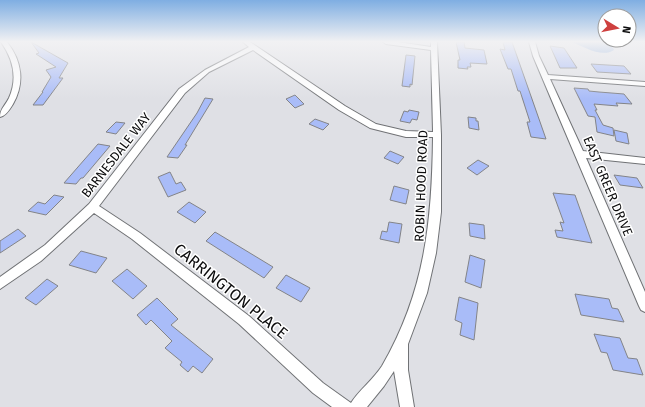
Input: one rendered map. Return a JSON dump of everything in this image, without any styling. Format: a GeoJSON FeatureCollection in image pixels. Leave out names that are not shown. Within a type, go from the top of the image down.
{"type":"FeatureCollection","features":[{"type":"Feature","properties":{"kind":"street"},"geometry":{"type":"LineString","coordinates":[[0,115],[16,91],[18,82],[15,61]]}},
{"type":"Feature","properties":{"kind":"street","name":"BARNESDALE WAY"},"geometry":{"type":"LineString","coordinates":[[0,284],[37,257],[74,225],[93,206],[182,91],[207,71],[224,61]]}},
{"type":"Feature","properties":{"kind":"street"},"geometry":{"type":"LineString","coordinates":[[273,61],[342,108],[373,126],[406,134],[437,135]]}},
{"type":"Feature","properties":{"kind":"street","name":"ROBIN HOOD ROAD"},"geometry":{"type":"LineString","coordinates":[[357,407],[385,374],[402,343],[414,315],[432,247],[437,204],[435,61]]}},
{"type":"Feature","properties":{"kind":"street","name":"EAST GREER DRIVE"},"geometry":{"type":"LineString","coordinates":[[538,61],[645,306]]}},
{"type":"Feature","properties":{"kind":"street"},"geometry":{"type":"LineString","coordinates":[[546,77],[645,84]]}},
{"type":"Feature","properties":{"kind":"street"},"geometry":{"type":"LineString","coordinates":[[580,154],[645,161]]}},
{"type":"Feature","properties":{"kind":"street","name":"CARRINGTON PLACE"},"geometry":{"type":"LineString","coordinates":[[93,206],[136,236],[244,320],[318,388],[345,407]]}},
{"type":"Feature","properties":{"kind":"street"},"geometry":{"type":"LineString","coordinates":[[402,343],[401,370],[407,407]]}},
{"type":"Feature","properties":{"kind":"building"},"geometry":{"type":"Polygon","coordinates":[[[47,61],[64,61],[68,63],[59,78],[63,78],[43,105],[33,105],[43,92],[51,77],[46,70],[56,67],[47,61]]]}},
{"type":"Feature","properties":{"kind":"building"},"geometry":{"type":"Polygon","coordinates":[[[405,61],[414,61],[412,85],[410,84],[410,87],[402,86],[405,61]]]}},
{"type":"Feature","properties":{"kind":"building"},"geometry":{"type":"Polygon","coordinates":[[[458,61],[486,61],[487,64],[470,63],[471,67],[467,67],[468,69],[458,68],[458,61]]]}},
{"type":"Feature","properties":{"kind":"building"},"geometry":{"type":"Polygon","coordinates":[[[505,61],[519,61],[546,139],[531,137],[527,122],[530,122],[520,91],[518,91],[511,69],[508,69],[505,61]]]}},
{"type":"Feature","properties":{"kind":"building"},"geometry":{"type":"Polygon","coordinates":[[[557,61],[572,61],[577,68],[560,68],[557,61]]]}},
{"type":"Feature","properties":{"kind":"building"},"geometry":{"type":"Polygon","coordinates":[[[591,64],[624,66],[631,74],[597,72],[591,64]]]}},
{"type":"Feature","properties":{"kind":"building"},"geometry":{"type":"Polygon","coordinates":[[[574,88],[624,94],[632,104],[616,103],[618,106],[594,104],[597,110],[595,110],[603,125],[613,128],[614,136],[597,132],[595,117],[588,116],[574,88]]]}},
{"type":"Feature","properties":{"kind":"building"},"geometry":{"type":"Polygon","coordinates":[[[295,95],[304,104],[295,108],[286,99],[295,95]]]}},
{"type":"Feature","properties":{"kind":"building"},"geometry":{"type":"Polygon","coordinates":[[[205,98],[213,99],[185,145],[187,145],[178,158],[167,157],[197,113],[205,98]]]}},
{"type":"Feature","properties":{"kind":"building"},"geometry":{"type":"Polygon","coordinates":[[[409,110],[419,112],[417,120],[412,119],[410,123],[400,121],[404,111],[408,112],[409,110]]]}},
{"type":"Feature","properties":{"kind":"building"},"geometry":{"type":"Polygon","coordinates":[[[468,117],[476,118],[476,121],[478,121],[479,130],[469,128],[468,117]]]}},
{"type":"Feature","properties":{"kind":"building"},"geometry":{"type":"Polygon","coordinates":[[[315,119],[329,124],[323,130],[309,124],[315,119]]]}},
{"type":"Feature","properties":{"kind":"building"},"geometry":{"type":"Polygon","coordinates":[[[116,122],[125,123],[116,134],[106,132],[116,122]]]}},
{"type":"Feature","properties":{"kind":"building"},"geometry":{"type":"Polygon","coordinates":[[[614,130],[627,133],[629,144],[616,141],[614,130]]]}},
{"type":"Feature","properties":{"kind":"building"},"geometry":{"type":"Polygon","coordinates":[[[98,144],[110,146],[83,178],[81,178],[76,184],[64,183],[98,144]]]}},
{"type":"Feature","properties":{"kind":"building"},"geometry":{"type":"Polygon","coordinates":[[[390,151],[404,157],[398,164],[384,158],[390,151]]]}},
{"type":"Feature","properties":{"kind":"building"},"geometry":{"type":"Polygon","coordinates":[[[478,160],[489,166],[477,175],[467,168],[478,160]]]}},
{"type":"Feature","properties":{"kind":"building"},"geometry":{"type":"Polygon","coordinates":[[[170,172],[176,184],[181,182],[186,190],[168,197],[158,177],[170,172]]]}},
{"type":"Feature","properties":{"kind":"building"},"geometry":{"type":"Polygon","coordinates":[[[614,175],[637,178],[643,188],[620,185],[614,175]]]}},
{"type":"Feature","properties":{"kind":"building"},"geometry":{"type":"Polygon","coordinates":[[[394,186],[409,190],[406,204],[390,200],[394,186]]]}},
{"type":"Feature","properties":{"kind":"building"},"geometry":{"type":"Polygon","coordinates":[[[553,193],[575,195],[592,243],[557,237],[555,230],[563,231],[560,222],[564,223],[553,193]]]}},
{"type":"Feature","properties":{"kind":"building"},"geometry":{"type":"Polygon","coordinates":[[[54,195],[64,197],[46,215],[28,211],[38,202],[45,204],[54,195]]]}},
{"type":"Feature","properties":{"kind":"building"},"geometry":{"type":"Polygon","coordinates":[[[189,202],[206,212],[195,223],[177,212],[189,202]]]}},
{"type":"Feature","properties":{"kind":"building"},"geometry":{"type":"Polygon","coordinates":[[[389,222],[402,224],[399,243],[380,239],[382,231],[387,232],[389,222]]]}},
{"type":"Feature","properties":{"kind":"building"},"geometry":{"type":"Polygon","coordinates":[[[469,223],[484,225],[485,239],[470,236],[469,223]]]}},
{"type":"Feature","properties":{"kind":"building"},"geometry":{"type":"Polygon","coordinates":[[[18,229],[26,236],[0,253],[0,241],[18,229]]]}},
{"type":"Feature","properties":{"kind":"building"},"geometry":{"type":"Polygon","coordinates":[[[215,232],[273,267],[264,278],[206,241],[215,232]]]}},
{"type":"Feature","properties":{"kind":"building"},"geometry":{"type":"Polygon","coordinates":[[[81,251],[107,258],[96,273],[69,265],[81,251]]]}},
{"type":"Feature","properties":{"kind":"building"},"geometry":{"type":"Polygon","coordinates":[[[470,255],[485,260],[481,288],[465,282],[470,255]]]}},
{"type":"Feature","properties":{"kind":"building"},"geometry":{"type":"Polygon","coordinates":[[[127,269],[147,286],[133,299],[112,281],[127,269]]]}},
{"type":"Feature","properties":{"kind":"building"},"geometry":{"type":"Polygon","coordinates":[[[286,275],[310,288],[301,302],[276,288],[286,275]]]}},
{"type":"Feature","properties":{"kind":"building"},"geometry":{"type":"Polygon","coordinates":[[[47,279],[58,286],[36,305],[25,298],[47,279]]]}},
{"type":"Feature","properties":{"kind":"building"},"geometry":{"type":"Polygon","coordinates":[[[575,294],[609,299],[612,308],[618,309],[624,322],[581,315],[575,294]]]}},
{"type":"Feature","properties":{"kind":"building"},"geometry":{"type":"Polygon","coordinates":[[[459,297],[478,303],[474,340],[460,335],[462,323],[455,320],[459,297]]]}},
{"type":"Feature","properties":{"kind":"building"},"geometry":{"type":"Polygon","coordinates":[[[157,298],[178,319],[171,325],[213,359],[202,373],[193,366],[188,372],[180,365],[182,362],[165,348],[172,341],[151,320],[146,325],[137,315],[157,298]]]}},
{"type":"Feature","properties":{"kind":"building"},"geometry":{"type":"Polygon","coordinates":[[[594,334],[620,338],[628,358],[637,359],[643,375],[613,370],[607,353],[601,352],[594,334]]]}}]}
